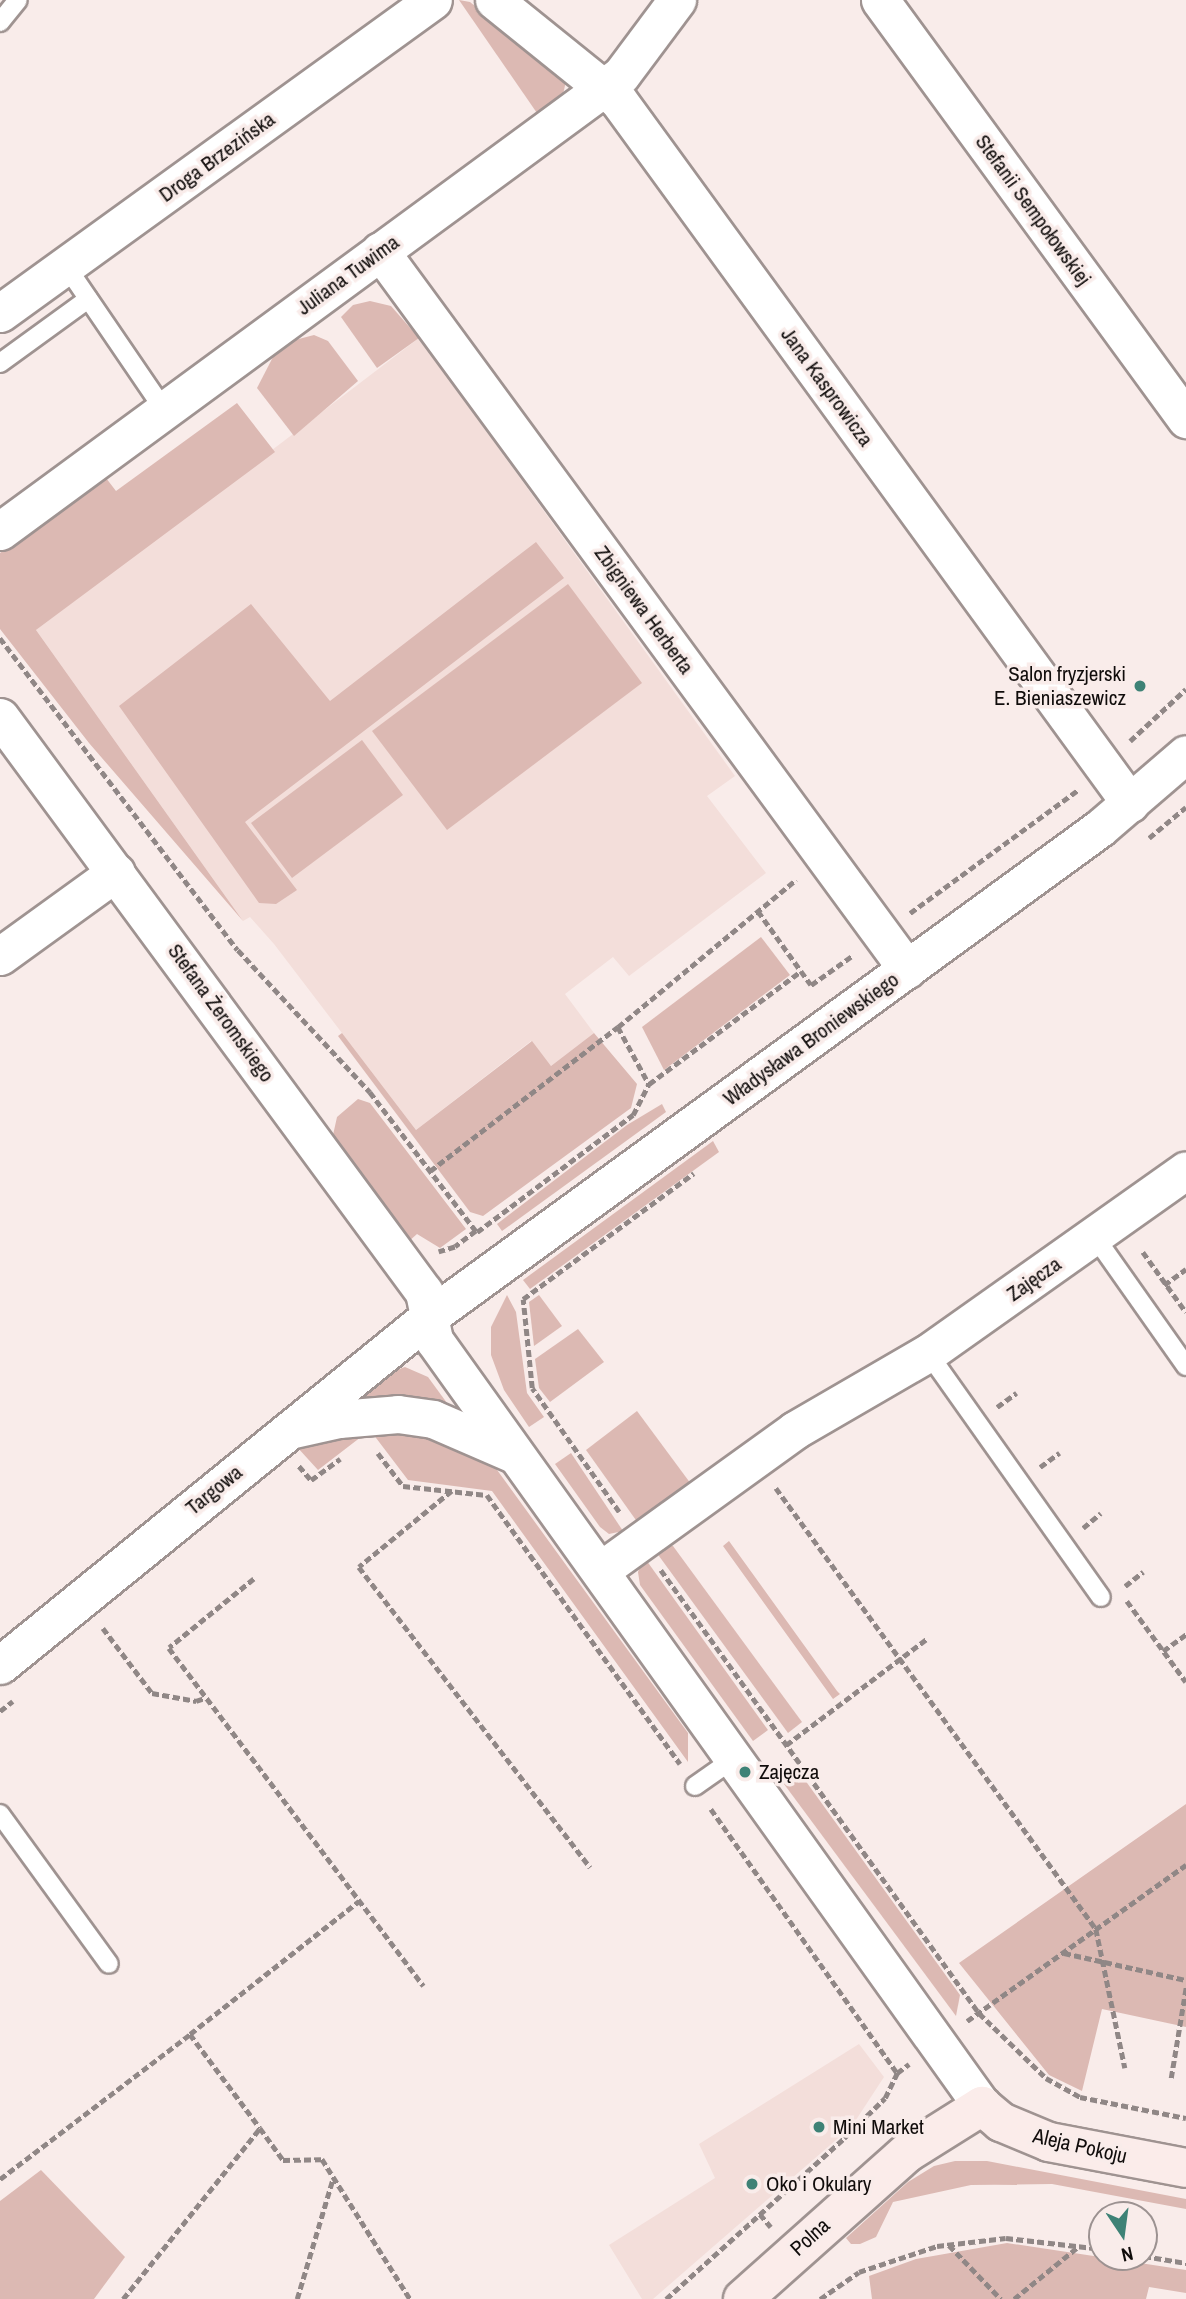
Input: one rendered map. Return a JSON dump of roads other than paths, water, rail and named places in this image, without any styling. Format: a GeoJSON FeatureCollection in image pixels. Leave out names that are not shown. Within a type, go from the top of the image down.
{"type":"FeatureCollection","features":[{"type":"Feature","properties":{"kind":"street","name":"Droga Brzezińska"},"geometry":{"type":"LineString","coordinates":[[0,313],[433,0]]}},
{"type":"Feature","properties":{"kind":"street","name":"Jana Kasprowicza"},"geometry":{"type":"LineString","coordinates":[[494,0],[604,85],[1130,803]]}},
{"type":"Feature","properties":{"kind":"street","name":"Juliana Tuwima"},"geometry":{"type":"LineString","coordinates":[[0,531],[163,408],[621,75],[677,0]]}},
{"type":"Feature","properties":{"kind":"street","name":"Stefanii Sempołowskiej"},"geometry":{"type":"LineString","coordinates":[[880,0],[1186,419]]}},
{"type":"Feature","properties":{"kind":"street","name":"Zbigniewa Herberta"},"geometry":{"type":"LineString","coordinates":[[380,251],[907,969]]}},
{"type":"Feature","properties":{"kind":"street","name":"Stefana Żeromskiego"},"geometry":{"type":"LineString","coordinates":[[0,717],[403,1262],[424,1292],[430,1317]]}},
{"type":"Feature","properties":{"kind":"street","name":"Władysława Broniewskiego"},"geometry":{"type":"LineString","coordinates":[[430,1317],[1130,803],[1186,754]]}},
{"type":"Feature","properties":{"kind":"street"},"geometry":{"type":"LineString","coordinates":[[0,956],[116,872]]}},
{"type":"Feature","properties":{"kind":"street","name":"Zajęcza"},"geometry":{"type":"LineString","coordinates":[[601,1570],[795,1430],[1103,1248],[1186,1170]]}},
{"type":"Feature","properties":{"kind":"street"},"geometry":{"type":"LineString","coordinates":[[430,1317],[435,1340],[982,2106]]}},
{"type":"Feature","properties":{"kind":"street","name":"Targowa"},"geometry":{"type":"LineString","coordinates":[[0,1665],[430,1317]]}},
{"type":"Feature","properties":{"kind":"street"},"geometry":{"type":"LineString","coordinates":[[282,1435],[339,1419],[398,1414],[433,1419],[518,1457]]}},
{"type":"Feature","properties":{"kind":"street","name":"Aleja Pokoju"},"geometry":{"type":"LineString","coordinates":[[982,2106],[1000,2122],[1049,2142],[1186,2168]]}},
{"type":"Feature","properties":{"kind":"street","name":"Polna"},"geometry":{"type":"LineString","coordinates":[[743,2299],[907,2153],[982,2106]]}},
{"type":"Feature","properties":{"kind":"lane"},"geometry":{"type":"LineString","coordinates":[[0,22],[18,0]]}},
{"type":"Feature","properties":{"kind":"lane"},"geometry":{"type":"LineString","coordinates":[[66,266],[163,408]]}},
{"type":"Feature","properties":{"kind":"lane"},"geometry":{"type":"LineString","coordinates":[[0,363],[88,299]]}},
{"type":"Feature","properties":{"kind":"lane"},"geometry":{"type":"LineString","coordinates":[[1103,1248],[1186,1366]]}},
{"type":"Feature","properties":{"kind":"lane"},"geometry":{"type":"LineString","coordinates":[[928,1353],[1101,1597]]}},
{"type":"Feature","properties":{"kind":"lane"},"geometry":{"type":"LineString","coordinates":[[695,1786],[735,1758]]}},
{"type":"Feature","properties":{"kind":"lane"},"geometry":{"type":"LineString","coordinates":[[0,1814],[109,1964]]}},
{"type":"Feature","properties":{"kind":"place","name":"Salon fryzjerski E. Bieniaszewicz"},"geometry":{"type":"Point","coordinates":[1140,686]}},
{"type":"Feature","properties":{"kind":"place","name":"Zajęcza"},"geometry":{"type":"Point","coordinates":[745,1772]}},
{"type":"Feature","properties":{"kind":"place","name":"Mini Market"},"geometry":{"type":"Point","coordinates":[819,2127]}},
{"type":"Feature","properties":{"kind":"place","name":"Oko i Okulary"},"geometry":{"type":"Point","coordinates":[752,2184]}}]}
